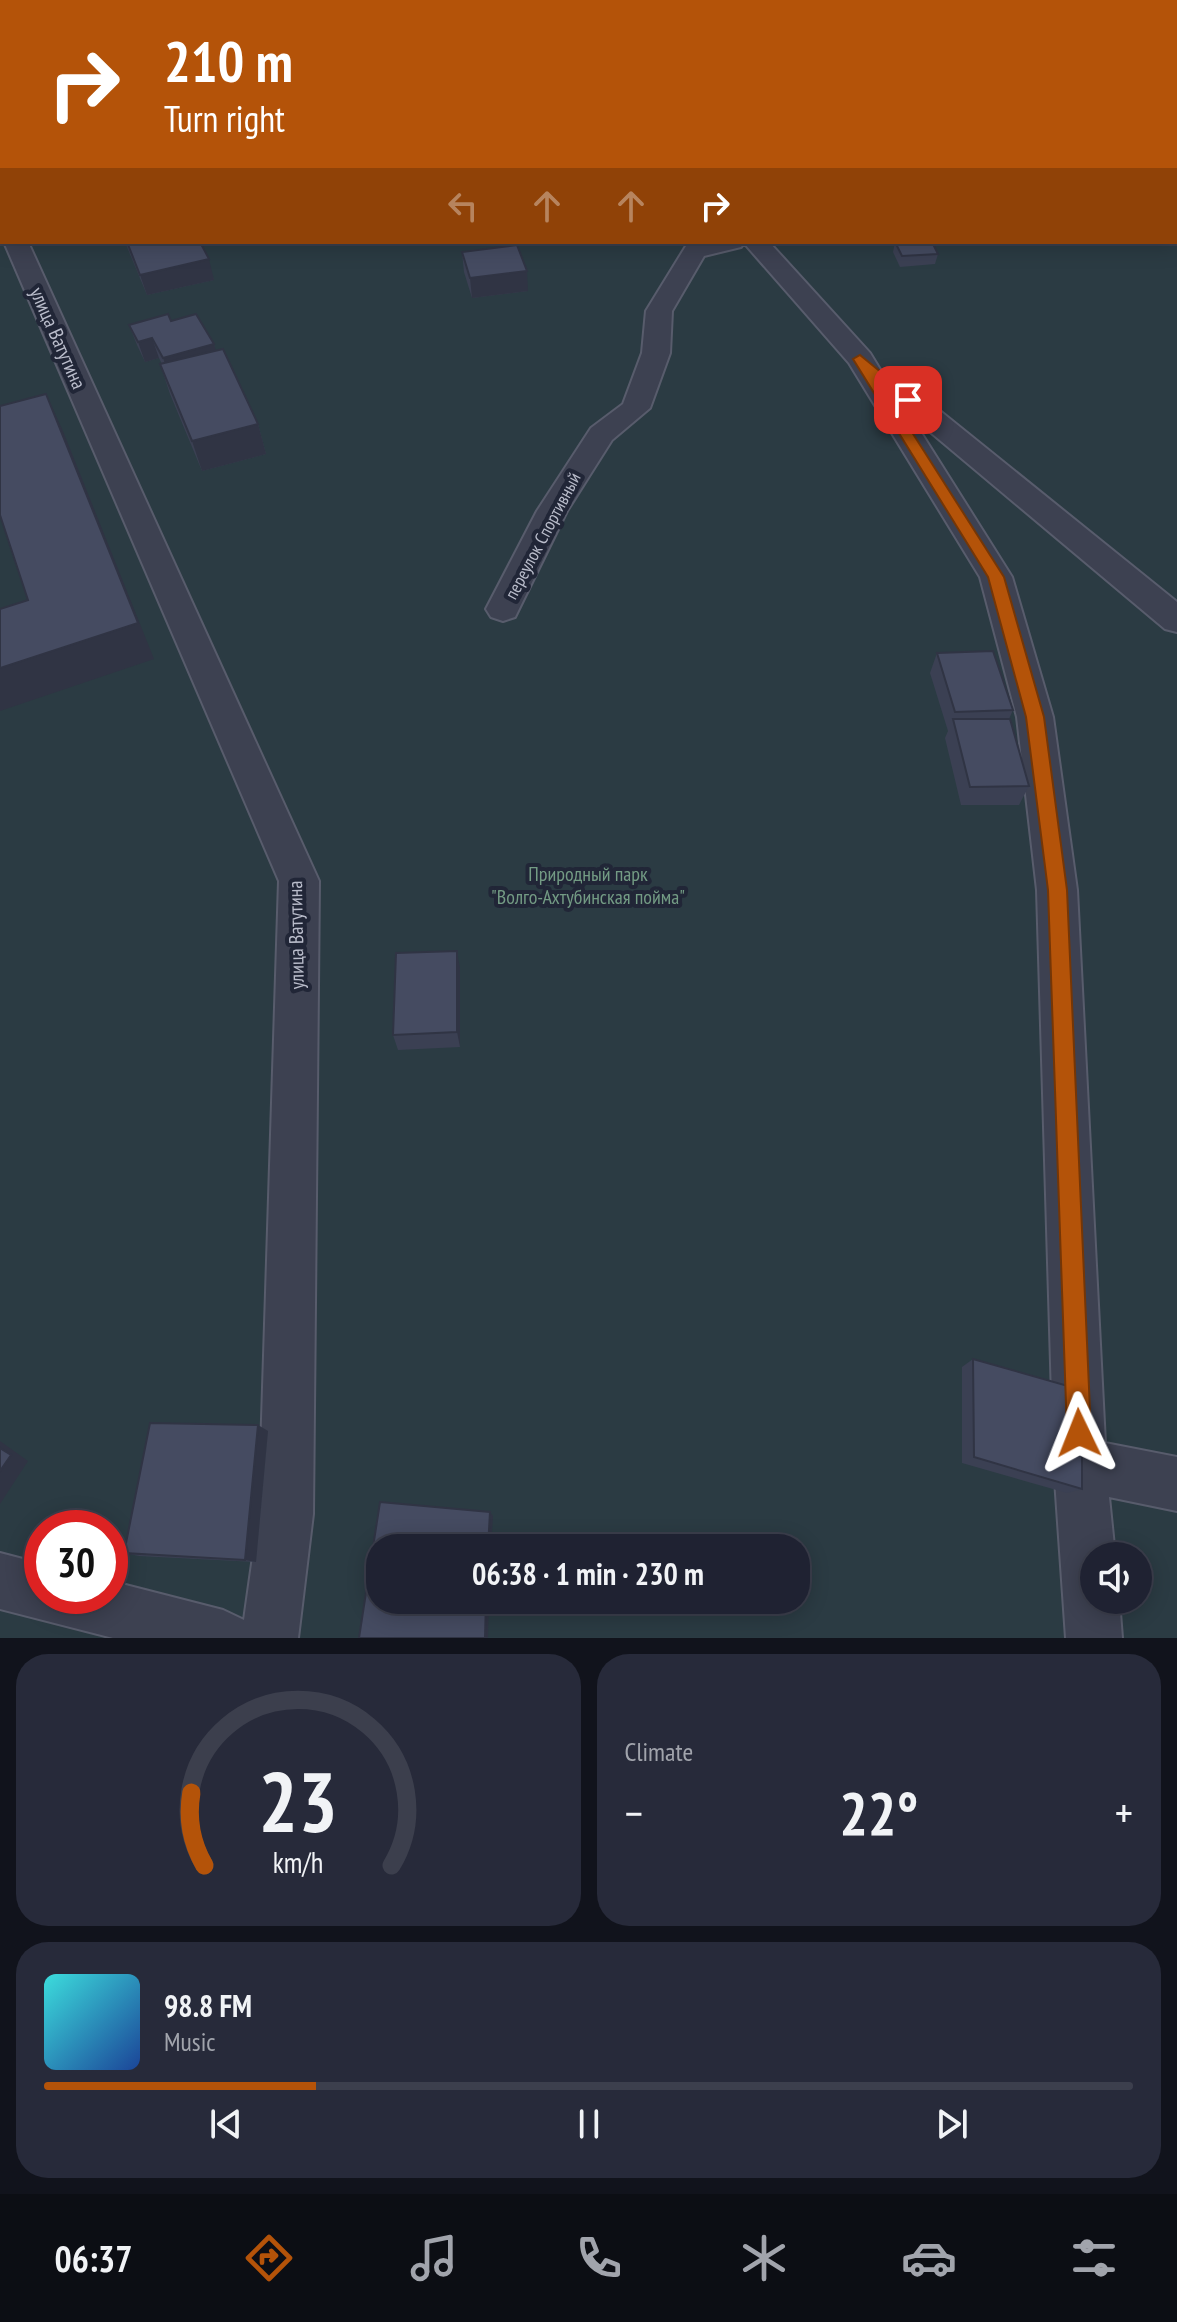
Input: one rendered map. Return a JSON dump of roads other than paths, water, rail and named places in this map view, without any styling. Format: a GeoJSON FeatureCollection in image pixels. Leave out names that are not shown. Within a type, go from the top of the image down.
{"type":"FeatureCollection","features":[{"type":"Feature","properties":{"kind":"street","name":"улица Ватутина"},"geometry":{"type":"LineString","coordinates":[[16,244],[22,283],[299,881],[286,1514],[270,1638]]}},
{"type":"Feature","properties":{"kind":"street","name":"переулок Спортивный"},"geometry":{"type":"LineString","coordinates":[[503,609],[552,511],[601,434],[636,408],[656,353],[659,311],[695,251],[724,244]]}},
{"type":"Feature","properties":{"kind":"street"},"geometry":{"type":"LineString","coordinates":[[758,244],[860,359],[1177,620]]}},
{"type":"Feature","properties":{"kind":"street"},"geometry":{"type":"LineString","coordinates":[[860,359],[996,577],[1035,717],[1057,890],[1080,1465],[1094,1638]]}},
{"type":"Feature","properties":{"kind":"street"},"geometry":{"type":"LineString","coordinates":[[1080,1465],[1177,1484]]}},
{"type":"Feature","properties":{"kind":"street"},"geometry":{"type":"LineString","coordinates":[[0,1581],[24,1587]]}},
{"type":"Feature","properties":{"kind":"street"},"geometry":{"type":"LineString","coordinates":[[128,1614],[223,1638]]}},
{"type":"Feature","properties":{"kind":"park label","name":"Природный парк \"Волго-Ахтубинская пойма\""},"geometry":{"type":"Point","coordinates":[588,886]}}]}
